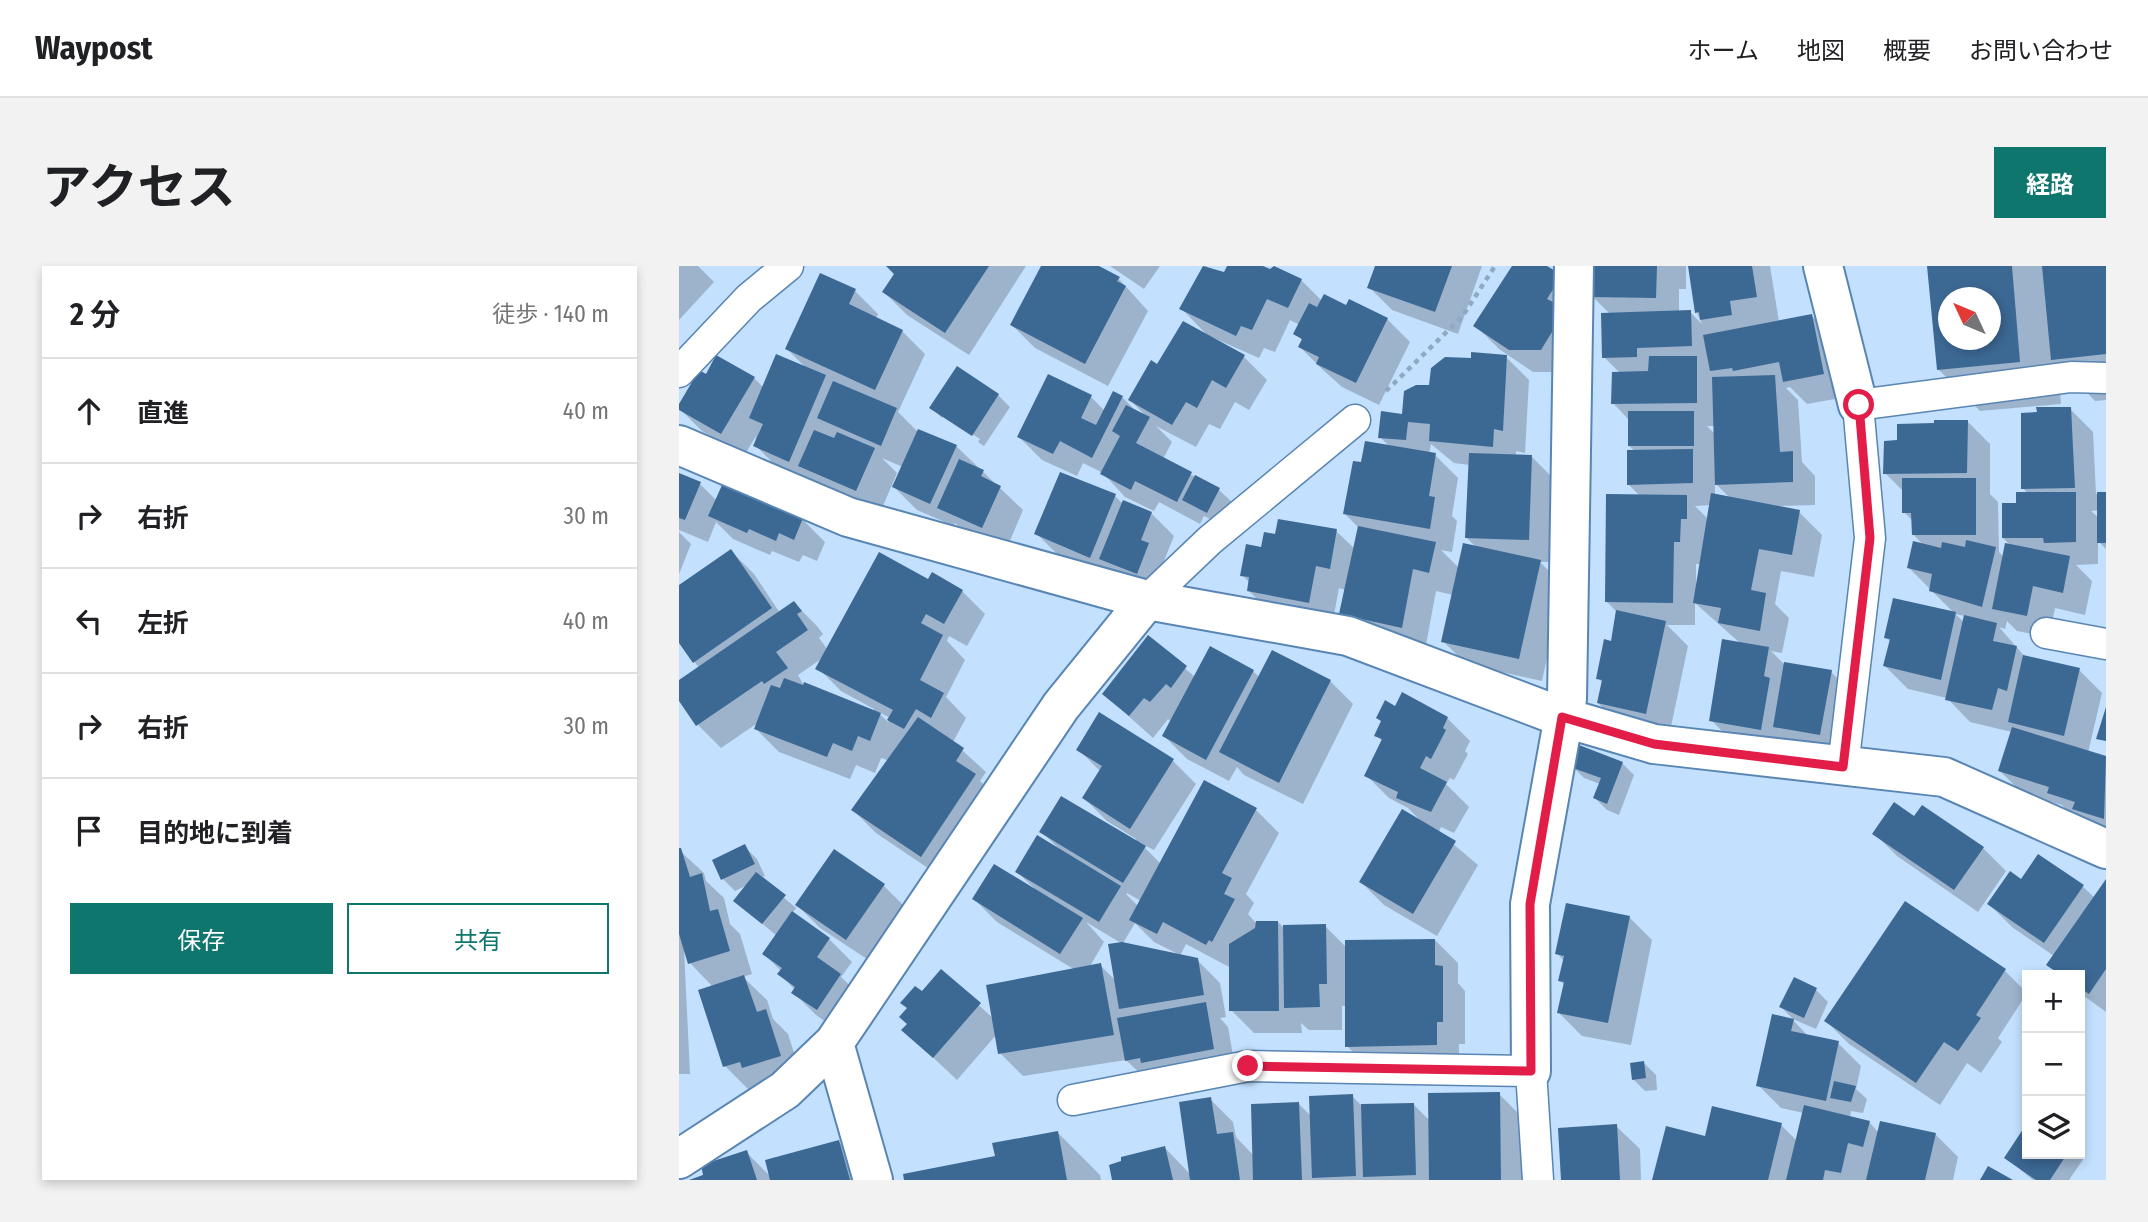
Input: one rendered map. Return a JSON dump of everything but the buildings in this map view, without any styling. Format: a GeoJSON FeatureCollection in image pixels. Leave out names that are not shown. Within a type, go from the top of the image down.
{"type":"FeatureCollection","features":[{"type":"Feature","properties":{"kind":"street"},"geometry":{"type":"LineString","coordinates":[[1531,1071],[1530,904],[1567,699],[1574,266]]}},
{"type":"Feature","properties":{"kind":"street"},"geometry":{"type":"LineString","coordinates":[[1822,266],[1859,405]]}},
{"type":"Feature","properties":{"kind":"street"},"geometry":{"type":"LineString","coordinates":[[679,445],[848,517],[1147,600],[1348,636],[1562,717],[1654,744],[1944,777],[2106,849]]}},
{"type":"Feature","properties":{"kind":"street"},"geometry":{"type":"LineString","coordinates":[[679,1159],[785,1090],[834,1043],[1061,706],[1147,600]]}},
{"type":"Feature","properties":{"kind":"street"},"geometry":{"type":"LineString","coordinates":[[834,1043],[873,1180]]}},
{"type":"Feature","properties":{"kind":"lane"},"geometry":{"type":"LineString","coordinates":[[679,372],[749,298],[788,266]]}},
{"type":"Feature","properties":{"kind":"lane"},"geometry":{"type":"LineString","coordinates":[[1843,767],[1870,538],[1859,405],[2071,377],[2106,378]]}},
{"type":"Feature","properties":{"kind":"lane"},"geometry":{"type":"LineString","coordinates":[[1147,600],[1210,540],[1355,421]]}},
{"type":"Feature","properties":{"kind":"lane"},"geometry":{"type":"LineString","coordinates":[[2046,633],[2106,644]]}},
{"type":"Feature","properties":{"kind":"lane"},"geometry":{"type":"LineString","coordinates":[[1073,1100],[1248,1066],[1531,1071],[1538,1180]]}},
{"type":"Feature","properties":{"kind":"path"},"geometry":{"type":"LineString","coordinates":[[1355,421],[1462,317],[1495,266]]}},
{"type":"Feature","properties":{"kind":"route"},"geometry":{"type":"LineString","coordinates":[[1248,1066],[1531,1071],[1530,904],[1562,717],[1654,744],[1843,767],[1870,538],[1859,405]]}}]}
